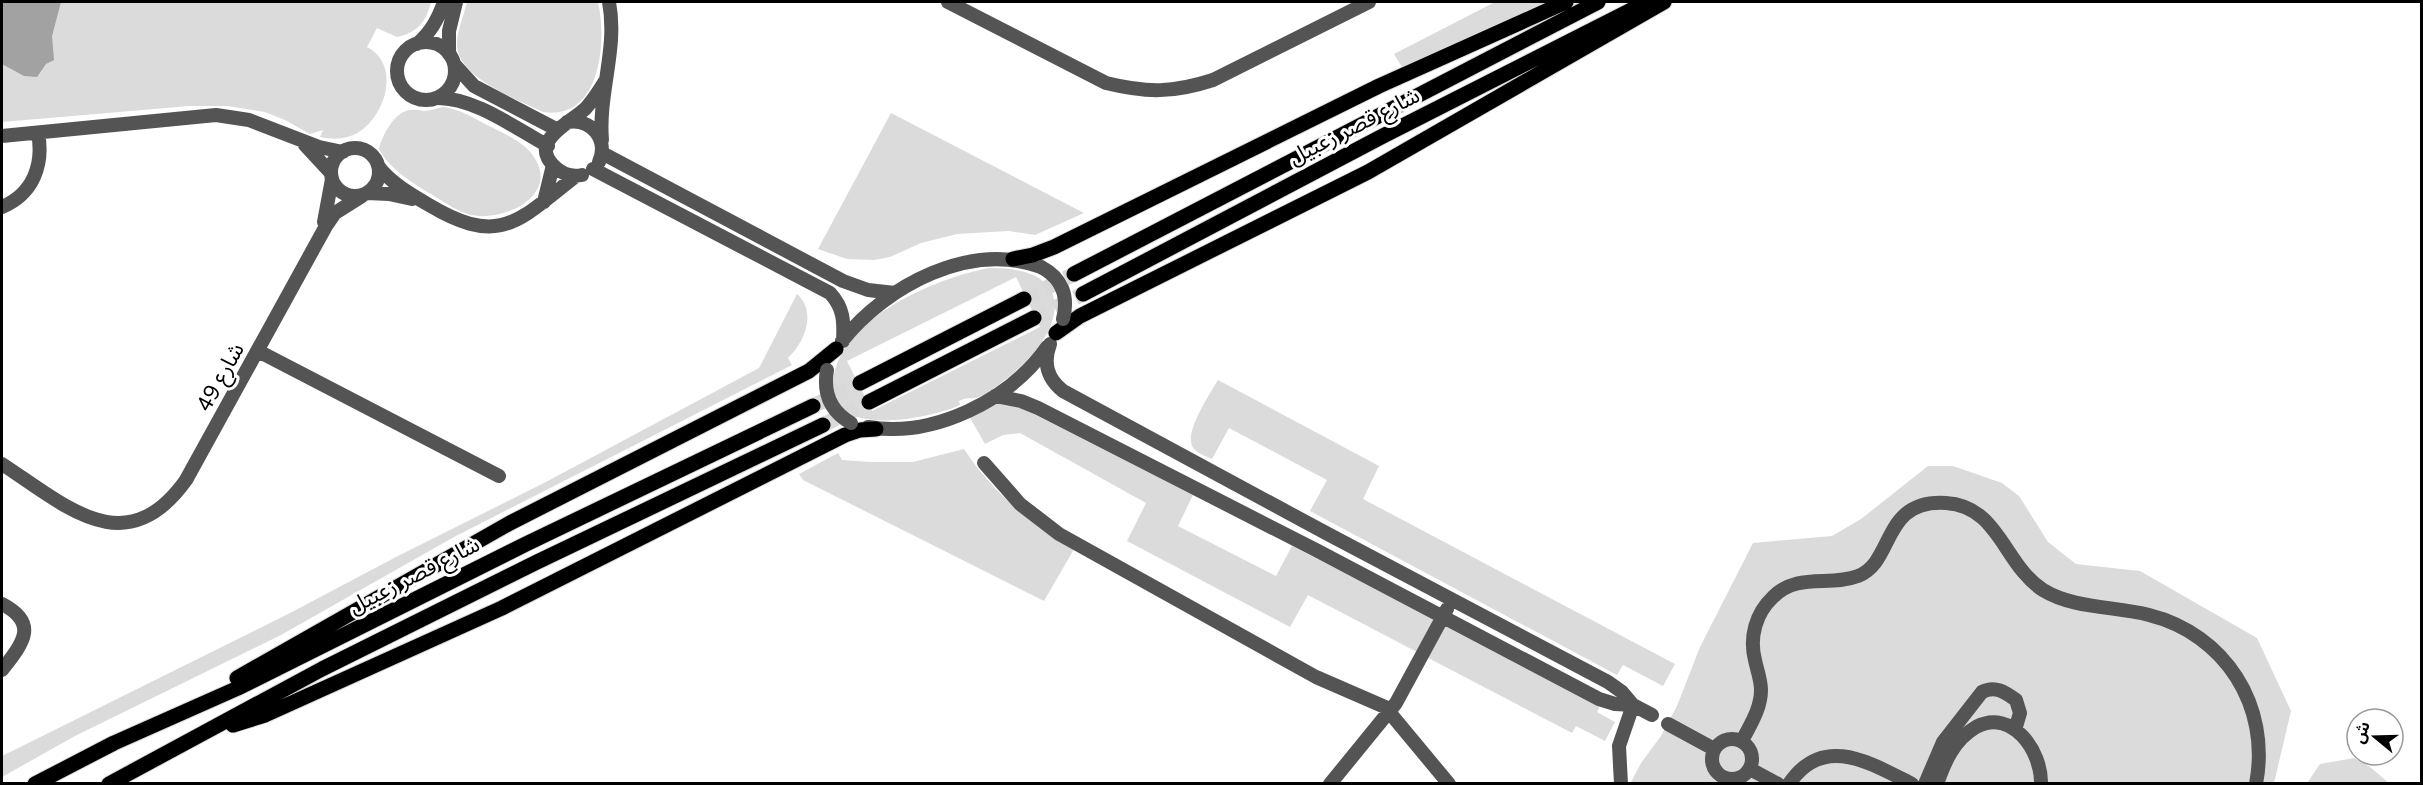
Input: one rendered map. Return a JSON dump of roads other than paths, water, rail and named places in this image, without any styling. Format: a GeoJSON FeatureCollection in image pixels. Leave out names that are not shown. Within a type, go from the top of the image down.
{"type":"FeatureCollection","features":[{"type":"Feature","properties":{"kind":"main road"},"geometry":{"type":"LineString","coordinates":[[1013,259],[1054,247],[1379,86],[1566,2]]}},
{"type":"Feature","properties":{"kind":"main road","name":"شارع قصر زعبيل"},"geometry":{"type":"LineString","coordinates":[[1074,274],[1598,2]]}},
{"type":"Feature","properties":{"kind":"main road","name":"شارع قصر زعبيل"},"geometry":{"type":"LineString","coordinates":[[1083,294],[1381,137],[1647,2]]}},
{"type":"Feature","properties":{"kind":"main road"},"geometry":{"type":"LineString","coordinates":[[1056,332],[1080,316],[1368,172],[1664,2]]}},
{"type":"Feature","properties":{"kind":"main road"},"geometry":{"type":"LineString","coordinates":[[860,383],[1024,299]]}},
{"type":"Feature","properties":{"kind":"main road"},"geometry":{"type":"LineString","coordinates":[[869,402],[1034,318]]}},
{"type":"Feature","properties":{"kind":"main road"},"geometry":{"type":"LineString","coordinates":[[205,702],[229,683],[510,523],[809,371],[839,345]]}},
{"type":"Feature","properties":{"kind":"main road","name":"شارع قصر زعبيل"},"geometry":{"type":"LineString","coordinates":[[35,783],[114,743],[279,668],[526,544],[813,406]]}},
{"type":"Feature","properties":{"kind":"main road","name":"شارع قصر زعبيل"},"geometry":{"type":"LineString","coordinates":[[109,783],[322,669],[506,577],[823,425]]}},
{"type":"Feature","properties":{"kind":"main road"},"geometry":{"type":"LineString","coordinates":[[212,729],[252,719],[297,701],[501,608],[845,435],[876,429]]}},
{"type":"Feature","properties":{"kind":"street"},"geometry":{"type":"LineString","coordinates":[[444,2],[435,24],[427,35],[401,56],[398,64],[399,81],[402,88],[414,98],[421,100],[447,98],[468,102],[548,146]]}},
{"type":"Feature","properties":{"kind":"street"},"geometry":{"type":"LineString","coordinates":[[436,98],[449,88],[453,81],[449,31],[456,2]]}},
{"type":"Feature","properties":{"kind":"street"},"geometry":{"type":"LineString","coordinates":[[332,176],[334,161],[343,152],[354,148],[366,152],[392,181],[460,222],[489,226],[518,220],[543,204],[576,176],[593,169],[602,149],[601,113],[613,31],[609,2]]}},
{"type":"Feature","properties":{"kind":"street"},"geometry":{"type":"LineString","coordinates":[[948,2],[1106,83],[1132,90],[1160,92],[1186,88],[1213,80],[1369,2]]}},
{"type":"Feature","properties":{"kind":"street"},"geometry":{"type":"LineString","coordinates":[[417,44],[435,44],[474,86],[561,126],[581,122],[593,128],[598,133],[602,149],[843,281],[868,290],[895,293]]}},
{"type":"Feature","properties":{"kind":"street"},"geometry":{"type":"LineString","coordinates":[[576,176],[563,174],[553,165],[548,146],[561,126],[585,109],[605,81]]}},
{"type":"Feature","properties":{"kind":"street"},"geometry":{"type":"LineString","coordinates":[[2,136],[216,115],[249,120],[319,147],[343,152]]}},
{"type":"Feature","properties":{"kind":"street"},"geometry":{"type":"LineString","coordinates":[[2,207],[21,196],[31,185],[40,160],[41,146],[38,133]]}},
{"type":"Feature","properties":{"kind":"street"},"geometry":{"type":"LineString","coordinates":[[296,139],[315,154],[344,193],[389,194],[426,203]]}},
{"type":"Feature","properties":{"kind":"street"},"geometry":{"type":"LineString","coordinates":[[543,204],[553,165]]}},
{"type":"Feature","properties":{"kind":"street"},"geometry":{"type":"LineString","coordinates":[[364,194],[378,178],[378,166]]}},
{"type":"Feature","properties":{"kind":"street"},"geometry":{"type":"LineString","coordinates":[[593,169],[830,293],[837,300],[843,317],[839,345]]}},
{"type":"Feature","properties":{"kind":"street","name":"شارع 49"},"geometry":{"type":"LineString","coordinates":[[318,238],[328,210],[332,176]]}},
{"type":"Feature","properties":{"kind":"street","name":"شارع 49"},"geometry":{"type":"LineString","coordinates":[[2,464],[89,518],[113,524],[140,521],[158,511],[174,497],[186,480],[318,238],[335,213],[364,194]]}},
{"type":"Feature","properties":{"kind":"street"},"geometry":{"type":"LineString","coordinates":[[1056,332],[1020,378],[995,396],[955,416],[927,424],[876,429],[851,423],[836,412],[827,397],[827,370],[839,345],[861,319],[895,293],[927,276],[958,265],[986,259],[1013,259],[1041,267],[1058,279],[1066,298],[1056,332],[1046,352],[1047,370],[1056,385],[1063,391],[1608,682],[1622,692],[1633,705],[1652,715]]}},
{"type":"Feature","properties":{"kind":"street"},"geometry":{"type":"LineString","coordinates":[[258,351],[499,476]]}},
{"type":"Feature","properties":{"kind":"street"},"geometry":{"type":"LineString","coordinates":[[995,396],[1021,401],[1038,408],[1599,699],[1616,704],[1633,705]]}},
{"type":"Feature","properties":{"kind":"street"},"geometry":{"type":"LineString","coordinates":[[984,463],[1020,504],[1059,534],[1316,677],[1379,704],[1390,712],[1449,783]]}},
{"type":"Feature","properties":{"kind":"street"},"geometry":{"type":"LineString","coordinates":[[1742,741],[1756,714],[1761,698],[1760,680],[1752,641],[1758,617],[1767,604],[1784,588],[1798,582],[1848,579],[1864,574],[1876,562],[1891,531],[1901,518],[1924,505],[1944,502],[1965,506],[1986,519],[2027,577],[2051,594],[2070,601],[2157,617],[2187,631],[2215,649],[2240,681],[2253,711],[2259,744],[2256,783]]}},
{"type":"Feature","properties":{"kind":"street"},"geometry":{"type":"LineString","coordinates":[[1330,783],[1390,712],[1452,599]]}},
{"type":"Feature","properties":{"kind":"street"},"geometry":{"type":"LineString","coordinates":[[2,604],[20,618],[24,633],[19,648],[2,669]]}},
{"type":"Feature","properties":{"kind":"street"},"geometry":{"type":"LineString","coordinates":[[2,609],[10,616],[16,631],[14,646],[2,669]]}},
{"type":"Feature","properties":{"kind":"street"},"geometry":{"type":"LineString","coordinates":[[1925,783],[1943,742],[1982,692],[1993,688],[2013,698],[2019,704],[2020,712],[2015,730]]}},
{"type":"Feature","properties":{"kind":"street"},"geometry":{"type":"LineString","coordinates":[[1621,783],[1619,746],[1633,705]]}},
{"type":"Feature","properties":{"kind":"street"},"geometry":{"type":"LineString","coordinates":[[1961,718],[1978,726]]}},
{"type":"Feature","properties":{"kind":"street"},"geometry":{"type":"LineString","coordinates":[[1668,724],[1714,749]]}},
{"type":"Feature","properties":{"kind":"street"},"geometry":{"type":"LineString","coordinates":[[1937,783],[1952,749],[1965,735],[1978,726],[1997,724],[2015,730],[2033,749],[2040,766],[2041,783]]}},
{"type":"Feature","properties":{"kind":"street"},"geometry":{"type":"LineString","coordinates":[[1726,739],[1742,741],[1752,753],[1750,769],[1738,779],[1721,780],[1712,765],[1714,749],[1726,739]]}},
{"type":"Feature","properties":{"kind":"street"},"geometry":{"type":"LineString","coordinates":[[1789,783],[1809,764],[1824,757],[1841,756],[1865,761],[1911,783]]}},
{"type":"Feature","properties":{"kind":"street"},"geometry":{"type":"LineString","coordinates":[[1750,769],[1778,783]]}},
{"type":"Feature","properties":{"kind":"tunnel"},"geometry":{"type":"LineString","coordinates":[[1024,299],[1074,274]]}},
{"type":"Feature","properties":{"kind":"tunnel"},"geometry":{"type":"LineString","coordinates":[[1034,318],[1083,294]]}},
{"type":"Feature","properties":{"kind":"tunnel"},"geometry":{"type":"LineString","coordinates":[[813,406],[860,383]]}},
{"type":"Feature","properties":{"kind":"tunnel"},"geometry":{"type":"LineString","coordinates":[[823,425],[869,402]]}}]}
